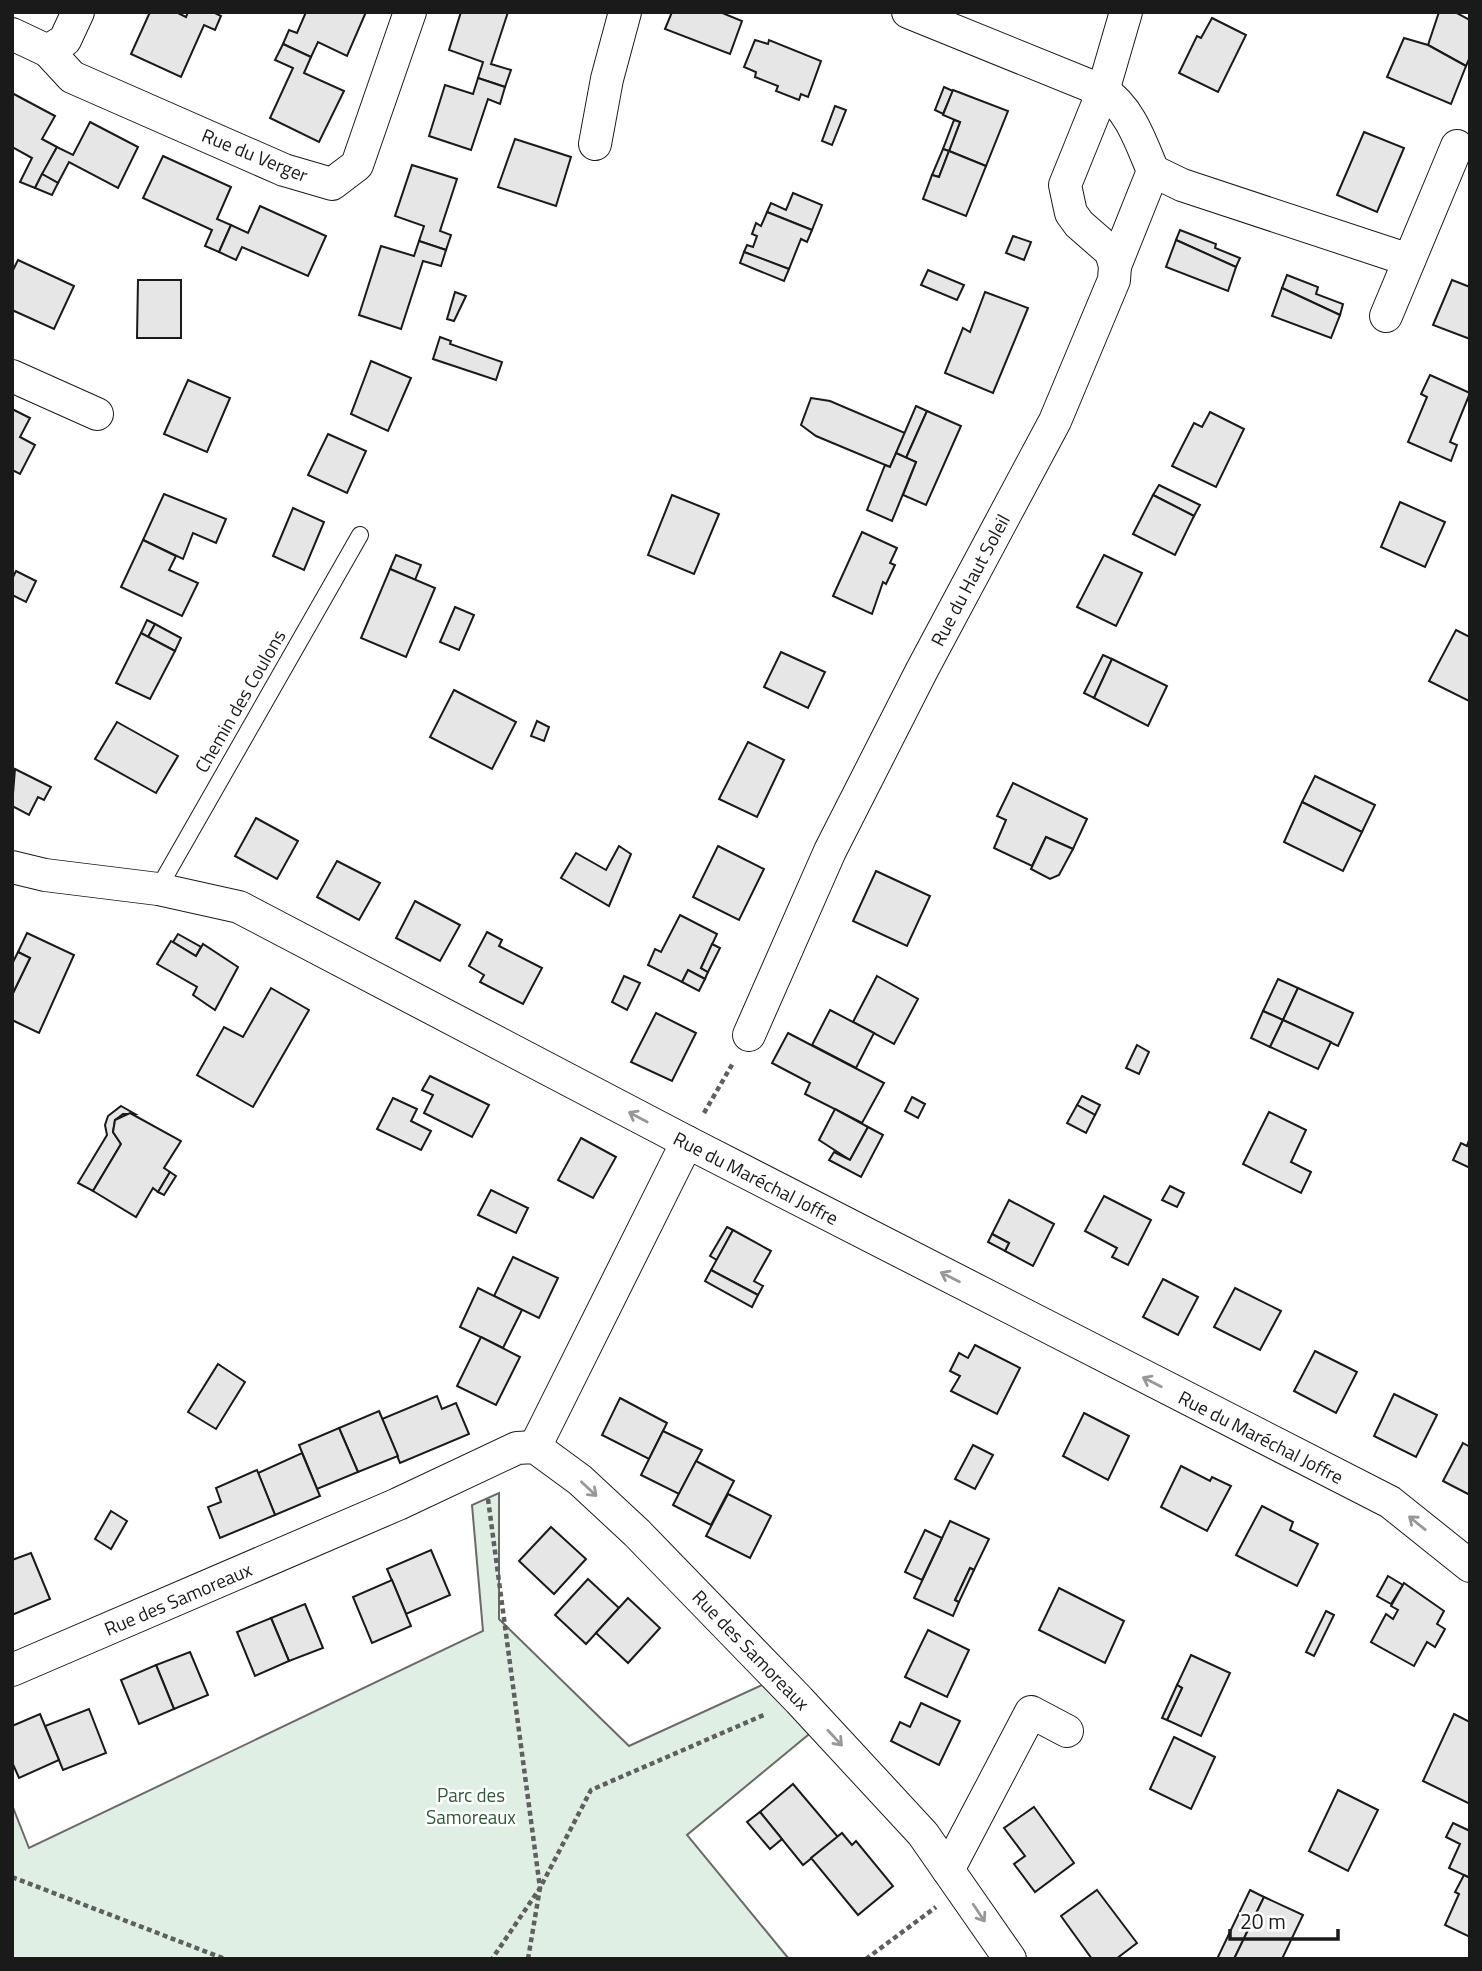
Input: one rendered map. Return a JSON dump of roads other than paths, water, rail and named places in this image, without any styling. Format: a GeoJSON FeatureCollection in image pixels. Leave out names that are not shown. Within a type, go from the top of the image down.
{"type":"FeatureCollection","features":[{"type":"Feature","properties":{"kind":"street"},"geometry":{"type":"LineString","coordinates":[[48,51],[65,40],[78,12]]}},
{"type":"Feature","properties":{"kind":"street","name":"Rue du Verger"},"geometry":{"type":"LineString","coordinates":[[12,34],[48,51],[72,77],[284,170],[332,184],[357,165],[410,12]]}},
{"type":"Feature","properties":{"kind":"street"},"geometry":{"type":"LineString","coordinates":[[595,144],[607,79],[625,12]]}},
{"type":"Feature","properties":{"kind":"street"},"geometry":{"type":"LineString","coordinates":[[908,12],[1103,91],[1115,99],[1126,112],[1153,171],[1182,185],[1409,260]]}},
{"type":"Feature","properties":{"kind":"street"},"geometry":{"type":"LineString","coordinates":[[1115,266],[1111,252],[1079,225],[1071,214],[1065,185],[1103,91],[1126,12]]}},
{"type":"Feature","properties":{"kind":"street"},"geometry":{"type":"LineString","coordinates":[[1386,316],[1457,146]]}},
{"type":"Feature","properties":{"kind":"street"},"geometry":{"type":"LineString","coordinates":[[1115,266],[1153,171]]}},
{"type":"Feature","properties":{"kind":"street","name":"Rue du Haut Soleil"},"geometry":{"type":"LineString","coordinates":[[749,1035],[830,851],[922,670],[1055,421],[1114,280],[1115,266]]}},
{"type":"Feature","properties":{"kind":"street"},"geometry":{"type":"LineString","coordinates":[[12,376],[97,414]]}},
{"type":"Feature","properties":{"kind":"street","name":"Rue du Maréchal Joffre"},"geometry":{"type":"LineString","coordinates":[[12,867],[45,875],[158,888],[239,907],[687,1142],[1390,1502],[1470,1566]]}},
{"type":"Feature","properties":{"kind":"street"},"geometry":{"type":"LineString","coordinates":[[535,1447],[687,1142]]}},
{"type":"Feature","properties":{"kind":"street","name":"Rue des Samoreaux"},"geometry":{"type":"LineString","coordinates":[[12,1671],[398,1504],[517,1448],[535,1447],[580,1480],[637,1533],[799,1700],[923,1834],[1010,1959]]}},
{"type":"Feature","properties":{"kind":"street"},"geometry":{"type":"LineString","coordinates":[[955,1879],[1031,1712],[1067,1731]]}},
{"type":"Feature","properties":{"kind":"lane","name":"Chemin des Coulons"},"geometry":{"type":"LineString","coordinates":[[158,888],[360,535]]}},
{"type":"Feature","properties":{"kind":"park label","name":"Parc des Samoreaux"},"geometry":{"type":"Point","coordinates":[471,1806]}}]}
